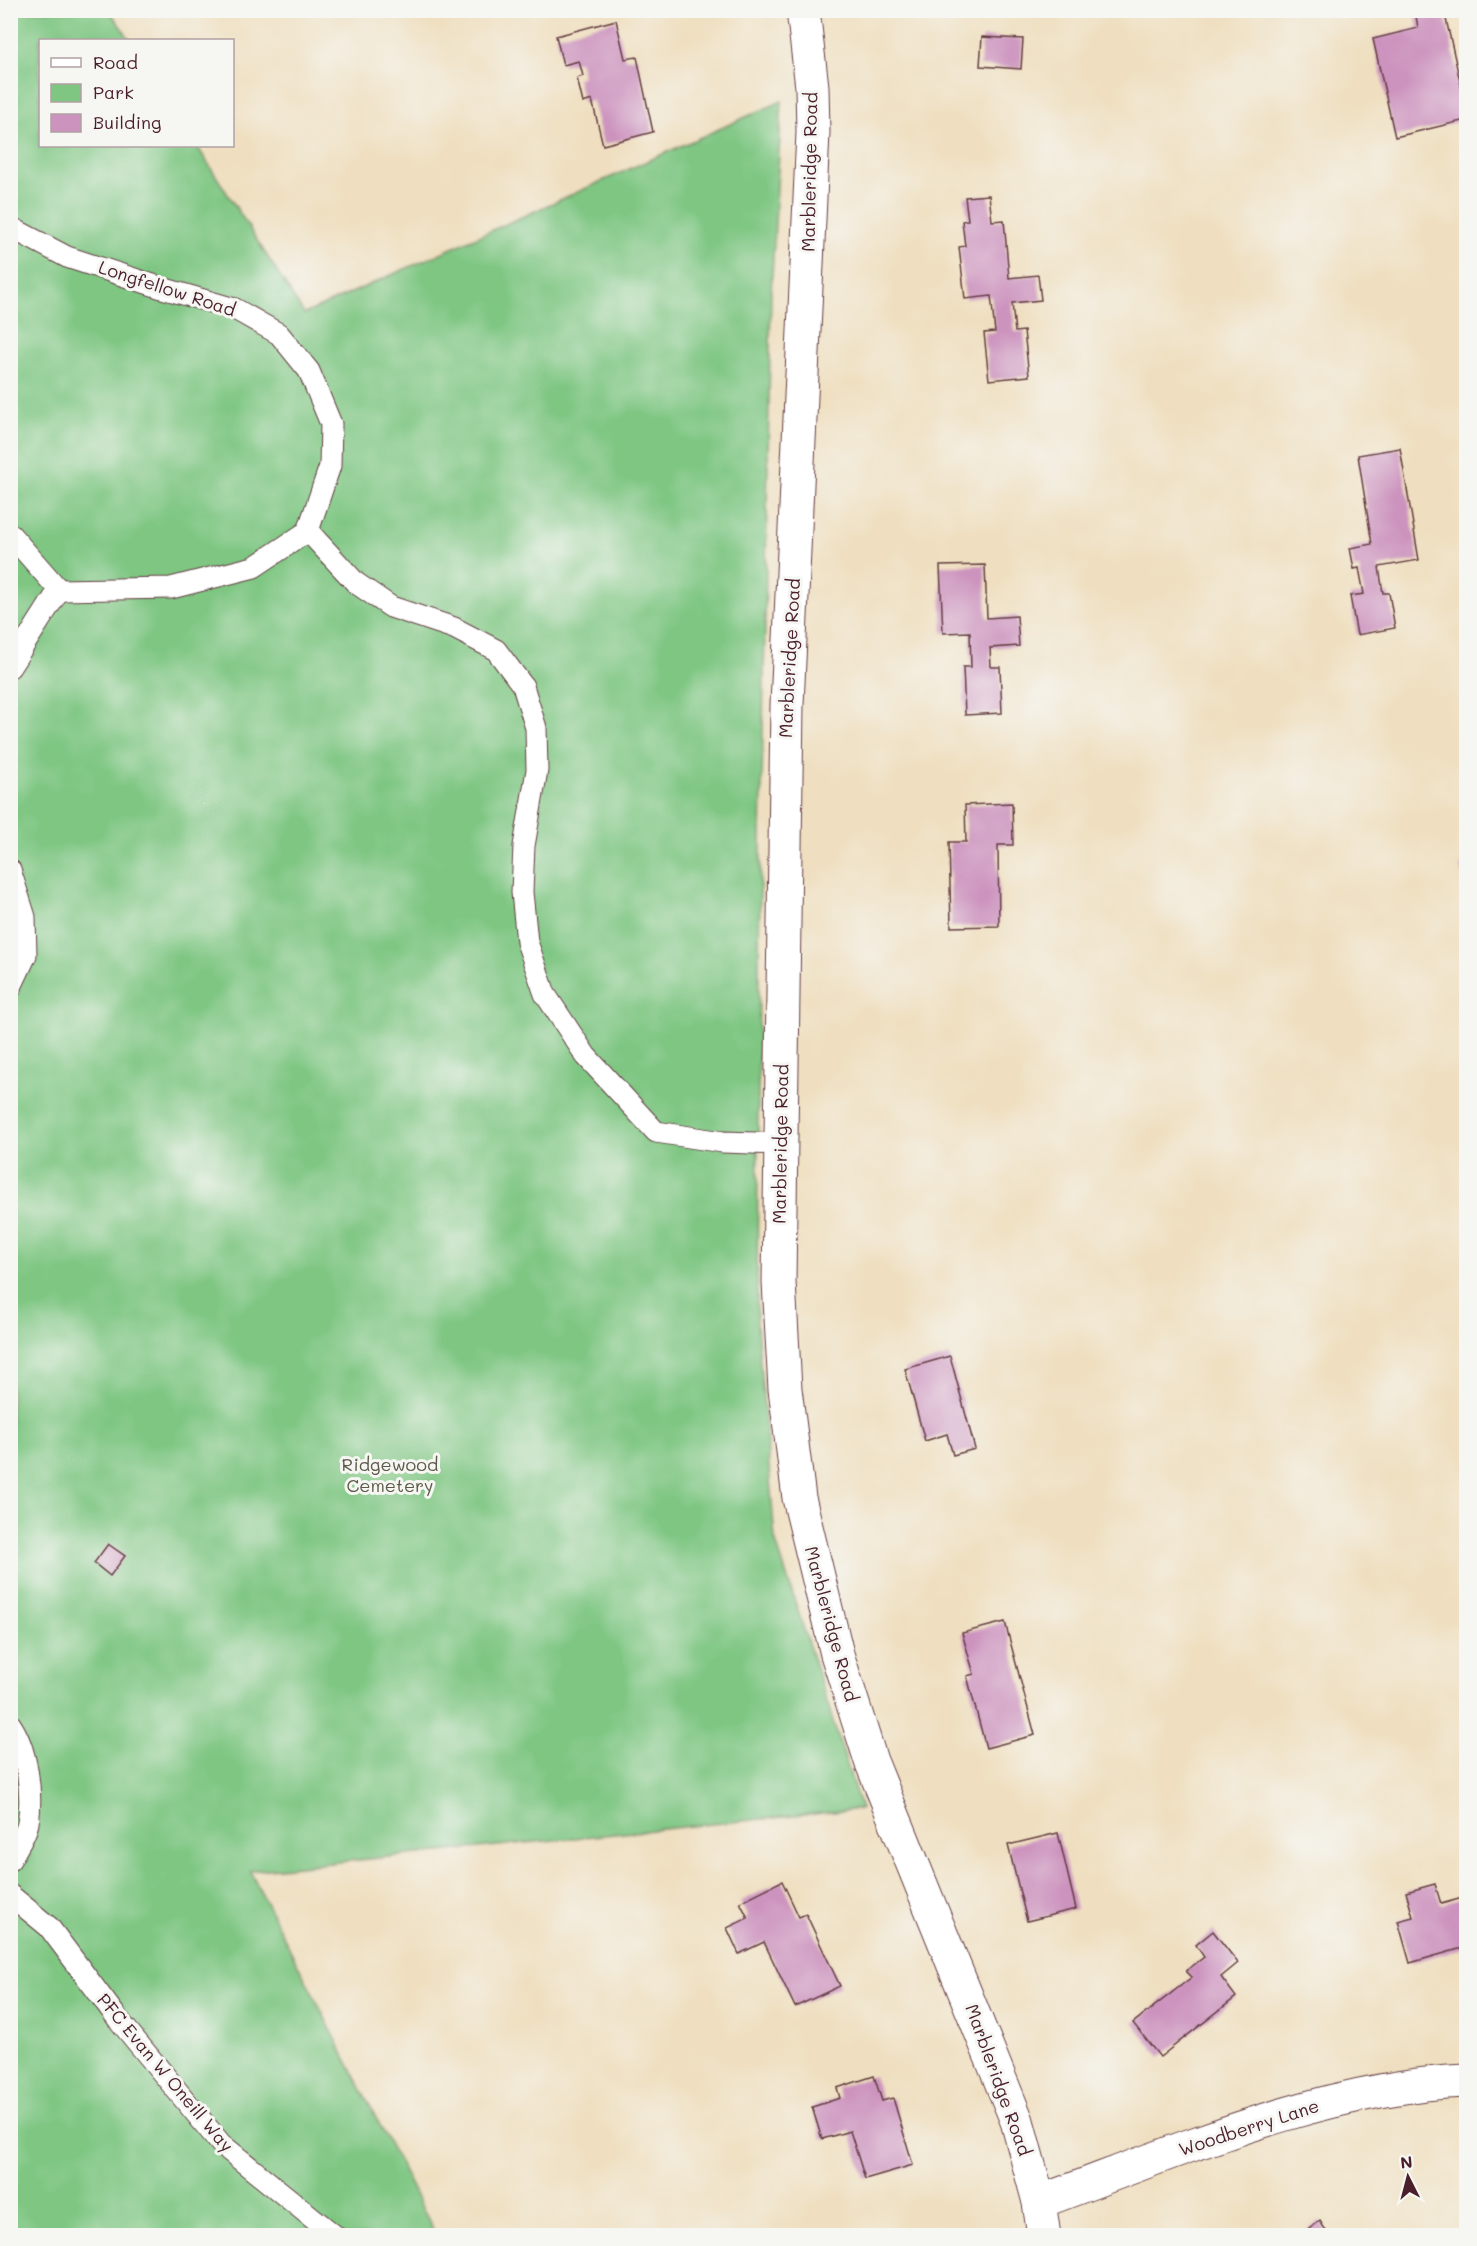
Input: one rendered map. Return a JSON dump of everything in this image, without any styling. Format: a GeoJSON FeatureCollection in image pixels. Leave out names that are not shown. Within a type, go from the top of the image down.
{"type":"FeatureCollection","features":[{"type":"Feature","properties":{"kind":"street","name":"Marbleridge Road"},"geometry":{"type":"LineString","coordinates":[[803,10],[812,87],[813,132],[787,705],[779,1282],[785,1389],[799,1498],[817,1578],[871,1761],[1017,2121],[1039,2202],[1044,2235]]}},
{"type":"Feature","properties":{"kind":"street","name":"Woodberry Lane"},"geometry":{"type":"LineString","coordinates":[[1039,2202],[1203,2142],[1339,2099],[1467,2081]]}},
{"type":"Feature","properties":{"kind":"lane","name":"Longfellow Road"},"geometry":{"type":"LineString","coordinates":[[10,228],[67,257],[235,309],[279,334],[309,371],[331,424],[330,466],[308,531]]}},
{"type":"Feature","properties":{"kind":"lane"},"geometry":{"type":"LineString","coordinates":[[10,534],[59,590],[171,588],[254,567],[308,531],[356,583],[391,608],[454,628],[496,650],[523,686],[536,728],[537,770],[524,857],[522,892],[527,942],[545,994],[586,1056],[656,1132],[723,1142],[782,1144]]}},
{"type":"Feature","properties":{"kind":"lane"},"geometry":{"type":"LineString","coordinates":[[10,668],[59,590]]}},
{"type":"Feature","properties":{"kind":"lane"},"geometry":{"type":"LineString","coordinates":[[10,870],[25,917],[26,955],[10,989]]}},
{"type":"Feature","properties":{"kind":"lane"},"geometry":{"type":"LineString","coordinates":[[10,1724],[18,1734],[28,1780],[28,1824],[10,1860]]}},
{"type":"Feature","properties":{"kind":"lane","name":"PFC Evan W Oneill Way"},"geometry":{"type":"LineString","coordinates":[[10,1896],[49,1927],[117,2019],[221,2144],[335,2235]]}},
{"type":"Feature","properties":{"kind":"green space","name":"Ridgewood Cemetery"},"geometry":{"type":"Polygon","coordinates":[[[11,11],[110,11],[129,39],[39,39],[39,147],[198,147],[304,314],[782,101],[771,294],[759,949],[757,1325],[775,1539],[861,1809],[250,1871],[436,2235],[11,2236],[11,11]]]}},
{"type":"Feature","properties":{"kind":"building"},"geometry":{"type":"Polygon","coordinates":[[[1415,10],[1444,10],[1466,108],[1466,120],[1395,137],[1373,39],[1418,28],[1415,10]]]}},
{"type":"Feature","properties":{"kind":"building"},"geometry":{"type":"Polygon","coordinates":[[[616,20],[625,59],[637,57],[653,132],[603,145],[592,100],[583,103],[577,78],[583,76],[579,61],[563,65],[556,36],[616,20]]]}},
{"type":"Feature","properties":{"kind":"building"},"geometry":{"type":"Polygon","coordinates":[[[982,37],[1023,39],[1021,69],[980,66],[982,37]]]}},
{"type":"Feature","properties":{"kind":"building"},"geometry":{"type":"Polygon","coordinates":[[[989,195],[992,221],[1004,220],[1009,278],[1038,275],[1041,300],[1012,303],[1015,332],[1024,331],[1029,376],[989,380],[984,333],[995,332],[991,296],[965,299],[959,247],[965,246],[962,221],[968,220],[965,197],[989,195]]]}},
{"type":"Feature","properties":{"kind":"building"},"geometry":{"type":"Polygon","coordinates":[[[1400,448],[1419,560],[1379,567],[1383,593],[1389,593],[1395,628],[1357,635],[1350,596],[1364,594],[1359,568],[1354,569],[1350,548],[1372,544],[1358,455],[1400,448]]]}},
{"type":"Feature","properties":{"kind":"building"},"geometry":{"type":"Polygon","coordinates":[[[985,565],[987,618],[1017,616],[1019,646],[990,648],[991,667],[1000,667],[1002,713],[965,715],[963,667],[971,667],[970,632],[943,633],[940,566],[985,565]]]}},
{"type":"Feature","properties":{"kind":"building"},"geometry":{"type":"Polygon","coordinates":[[[1012,803],[1013,845],[998,845],[999,926],[951,927],[949,842],[966,842],[965,805],[1012,803]]]}},
{"type":"Feature","properties":{"kind":"building"},"geometry":{"type":"Polygon","coordinates":[[[1466,863],[1466,879],[1460,866],[1466,863]]]}},
{"type":"Feature","properties":{"kind":"building"},"geometry":{"type":"Polygon","coordinates":[[[950,1356],[975,1449],[953,1455],[947,1434],[925,1441],[905,1369],[950,1356]]]}},
{"type":"Feature","properties":{"kind":"building"},"geometry":{"type":"Polygon","coordinates":[[[108,1544],[125,1556],[110,1576],[94,1563],[108,1544]]]}},
{"type":"Feature","properties":{"kind":"building"},"geometry":{"type":"Polygon","coordinates":[[[1005,1622],[1035,1735],[986,1748],[967,1676],[974,1674],[962,1633],[1005,1622]]]}},
{"type":"Feature","properties":{"kind":"building"},"geometry":{"type":"Polygon","coordinates":[[[1058,1833],[1076,1909],[1027,1921],[1008,1845],[1058,1833]]]}},
{"type":"Feature","properties":{"kind":"building"},"geometry":{"type":"Polygon","coordinates":[[[782,1881],[799,1917],[806,1914],[840,1986],[795,2007],[764,1942],[739,1954],[727,1928],[748,1918],[740,1902],[782,1881]]]}},
{"type":"Feature","properties":{"kind":"building"},"geometry":{"type":"Polygon","coordinates":[[[1435,1884],[1441,1904],[1466,1897],[1466,1947],[1410,1963],[1398,1921],[1413,1917],[1406,1892],[1435,1884]]]}},
{"type":"Feature","properties":{"kind":"building"},"geometry":{"type":"Polygon","coordinates":[[[1213,1931],[1238,1963],[1221,1977],[1236,1997],[1160,2057],[1133,2023],[1192,1977],[1186,1971],[1204,1957],[1196,1945],[1213,1931]]]}},
{"type":"Feature","properties":{"kind":"building"},"geometry":{"type":"Polygon","coordinates":[[[874,2076],[882,2101],[893,2098],[913,2165],[865,2179],[850,2131],[822,2139],[812,2107],[840,2098],[837,2088],[874,2076]]]}},
{"type":"Feature","properties":{"kind":"building"},"geometry":{"type":"Polygon","coordinates":[[[1320,2221],[1329,2236],[1299,2236],[1320,2221]]]}},
{"type":"Feature","properties":{"kind":"building"},"geometry":{"type":"Polygon","coordinates":[[[1466,2226],[1466,2236],[1452,2236],[1466,2226]]]}}]}
